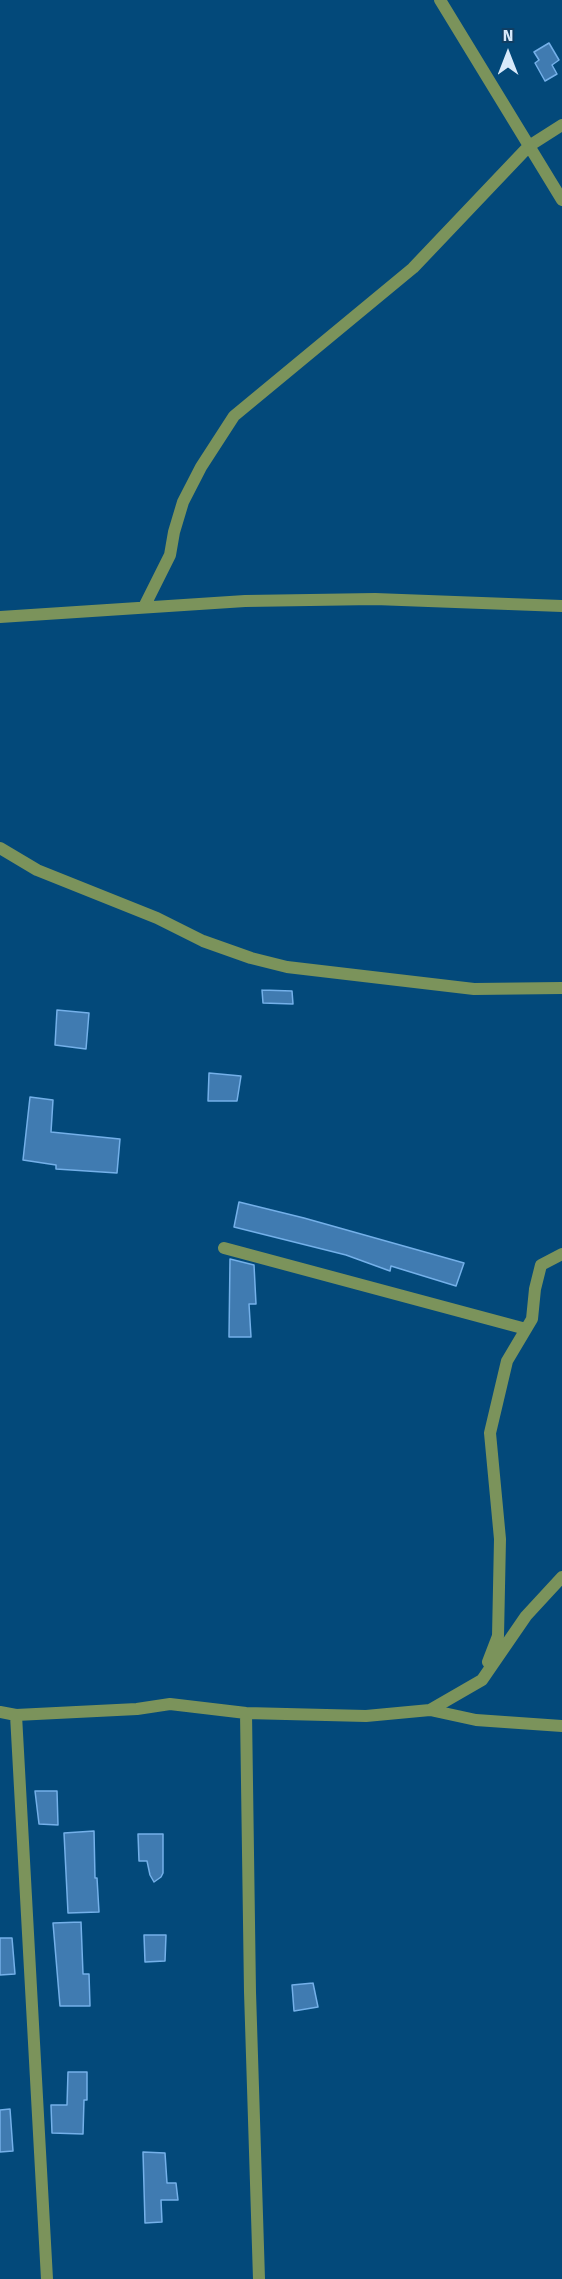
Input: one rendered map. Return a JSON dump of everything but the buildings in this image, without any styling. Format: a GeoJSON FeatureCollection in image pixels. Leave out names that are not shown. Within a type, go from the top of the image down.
{"type":"FeatureCollection","features":[{"type":"Feature","properties":{"kind":"street"},"geometry":{"type":"LineString","coordinates":[[440,0],[562,200]]}},
{"type":"Feature","properties":{"kind":"street"},"geometry":{"type":"LineString","coordinates":[[144,607],[170,555],[183,501],[201,467],[234,416],[413,268],[529,146],[562,125]]}},
{"type":"Feature","properties":{"kind":"street"},"geometry":{"type":"LineString","coordinates":[[0,617],[244,601],[375,599],[562,606]]}},
{"type":"Feature","properties":{"kind":"street"},"geometry":{"type":"LineString","coordinates":[[0,849],[37,870],[158,918],[203,941],[251,958],[287,967],[474,989],[562,988]]}},
{"type":"Feature","properties":{"kind":"street"},"geometry":{"type":"LineString","coordinates":[[224,1248],[526,1329]]}},
{"type":"Feature","properties":{"kind":"street"},"geometry":{"type":"LineString","coordinates":[[482,1680],[498,1636],[500,1539],[490,1433],[507,1361],[532,1319],[535,1289],[541,1265],[562,1254]]}},
{"type":"Feature","properties":{"kind":"street"},"geometry":{"type":"LineString","coordinates":[[430,1710],[482,1680],[526,1616],[562,1577]]}},
{"type":"Feature","properties":{"kind":"street"},"geometry":{"type":"LineString","coordinates":[[0,1712],[16,1714],[137,1709],[170,1704],[246,1713],[366,1716],[430,1710],[476,1720],[562,1726]]}},
{"type":"Feature","properties":{"kind":"street"},"geometry":{"type":"LineString","coordinates":[[246,1713],[250,1992],[259,2279]]}},
{"type":"Feature","properties":{"kind":"street"},"geometry":{"type":"LineString","coordinates":[[16,1714],[47,2279]]}}]}
